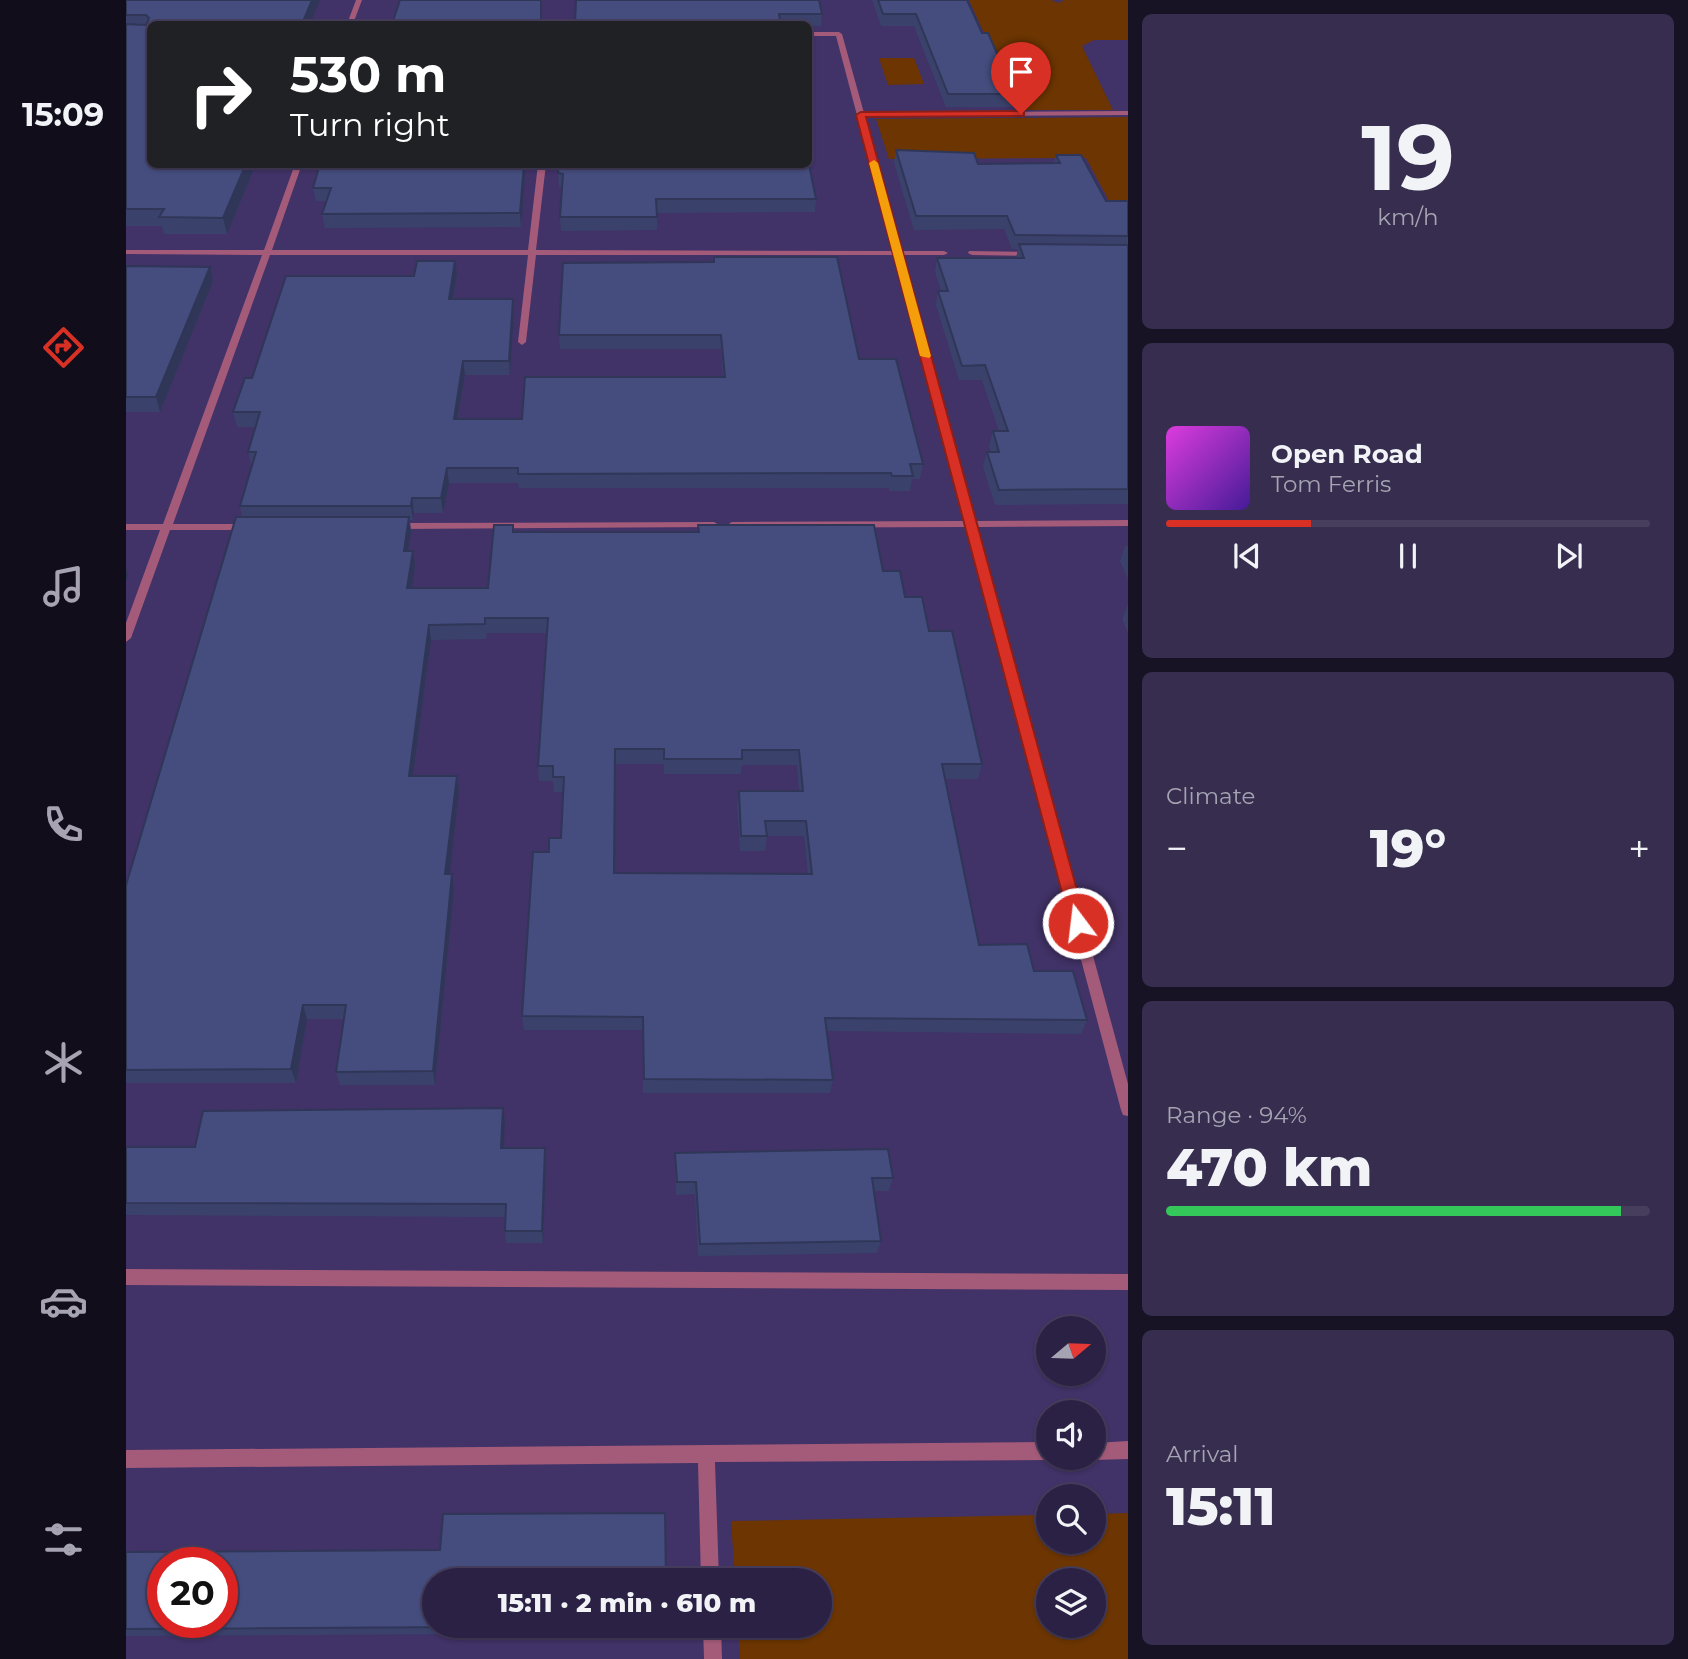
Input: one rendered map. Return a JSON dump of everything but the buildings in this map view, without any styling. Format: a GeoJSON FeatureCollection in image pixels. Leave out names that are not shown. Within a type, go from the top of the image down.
{"type":"FeatureCollection","features":[{"type":"Feature","properties":{"kind":"lane"},"geometry":{"type":"LineString","coordinates":[[351,21],[359,0]]}},
{"type":"Feature","properties":{"kind":"lane"},"geometry":{"type":"LineString","coordinates":[[812,34],[839,34],[1128,1110]]}},
{"type":"Feature","properties":{"kind":"lane"},"geometry":{"type":"LineString","coordinates":[[861,115],[1128,113]]}},
{"type":"Feature","properties":{"kind":"lane"},"geometry":{"type":"LineString","coordinates":[[126,638],[298,168]]}},
{"type":"Feature","properties":{"kind":"lane"},"geometry":{"type":"LineString","coordinates":[[522,342],[542,168]]}},
{"type":"Feature","properties":{"kind":"lane"},"geometry":{"type":"LineString","coordinates":[[126,252],[944,253]]}},
{"type":"Feature","properties":{"kind":"lane"},"geometry":{"type":"LineString","coordinates":[[972,253],[1037,254]]}},
{"type":"Feature","properties":{"kind":"lane"},"geometry":{"type":"LineString","coordinates":[[388,526],[1128,523]]}},
{"type":"Feature","properties":{"kind":"lane"},"geometry":{"type":"LineString","coordinates":[[126,527],[264,527]]}},
{"type":"Feature","properties":{"kind":"lane"},"geometry":{"type":"LineString","coordinates":[[126,1277],[1128,1282]]}},
{"type":"Feature","properties":{"kind":"lane"},"geometry":{"type":"LineString","coordinates":[[1106,1451],[1128,1450]]}},
{"type":"Feature","properties":{"kind":"lane"},"geometry":{"type":"LineString","coordinates":[[126,1459],[1036,1451]]}},
{"type":"Feature","properties":{"kind":"lane"},"geometry":{"type":"LineString","coordinates":[[706,1454],[710,1568]]}},
{"type":"Feature","properties":{"kind":"lane"},"geometry":{"type":"LineString","coordinates":[[712,1638],[713,1659]]}},
{"type":"Feature","properties":{"kind":"shaded area"},"geometry":{"type":"Polygon","coordinates":[[[126,0],[1128,0],[1128,1659],[126,1659],[126,0]]]}},
{"type":"Feature","properties":{"kind":"shaded area"},"geometry":{"type":"Polygon","coordinates":[[[969,0],[1051,0],[1059,3],[1064,0],[1128,0],[1128,40],[1094,40],[1082,46],[1113,110],[1019,110],[969,0]]]}},
{"type":"Feature","properties":{"kind":"shaded area"},"geometry":{"type":"Polygon","coordinates":[[[879,58],[914,58],[924,84],[888,85],[879,58]]]}},
{"type":"Feature","properties":{"kind":"shaded area"},"geometry":{"type":"Polygon","coordinates":[[[1128,117],[1128,210],[1114,210],[1086,158],[889,159],[876,119],[1128,117]]]}},
{"type":"Feature","properties":{"kind":"shaded area"},"geometry":{"type":"Polygon","coordinates":[[[1128,1513],[1128,1659],[740,1659],[739,1638],[832,1638],[832,1568],[734,1568],[731,1521],[1036,1515],[1036,1554],[1106,1554],[1106,1514],[1128,1513]]]}},
{"type":"Feature","properties":{"kind":"slow traffic"},"geometry":{"type":"LineString","coordinates":[[874,163],[925,356]]}},
{"type":"Feature","properties":{"kind":"route"},"geometry":{"type":"LineString","coordinates":[[1021,114],[861,115],[1078,923]]}}]}
